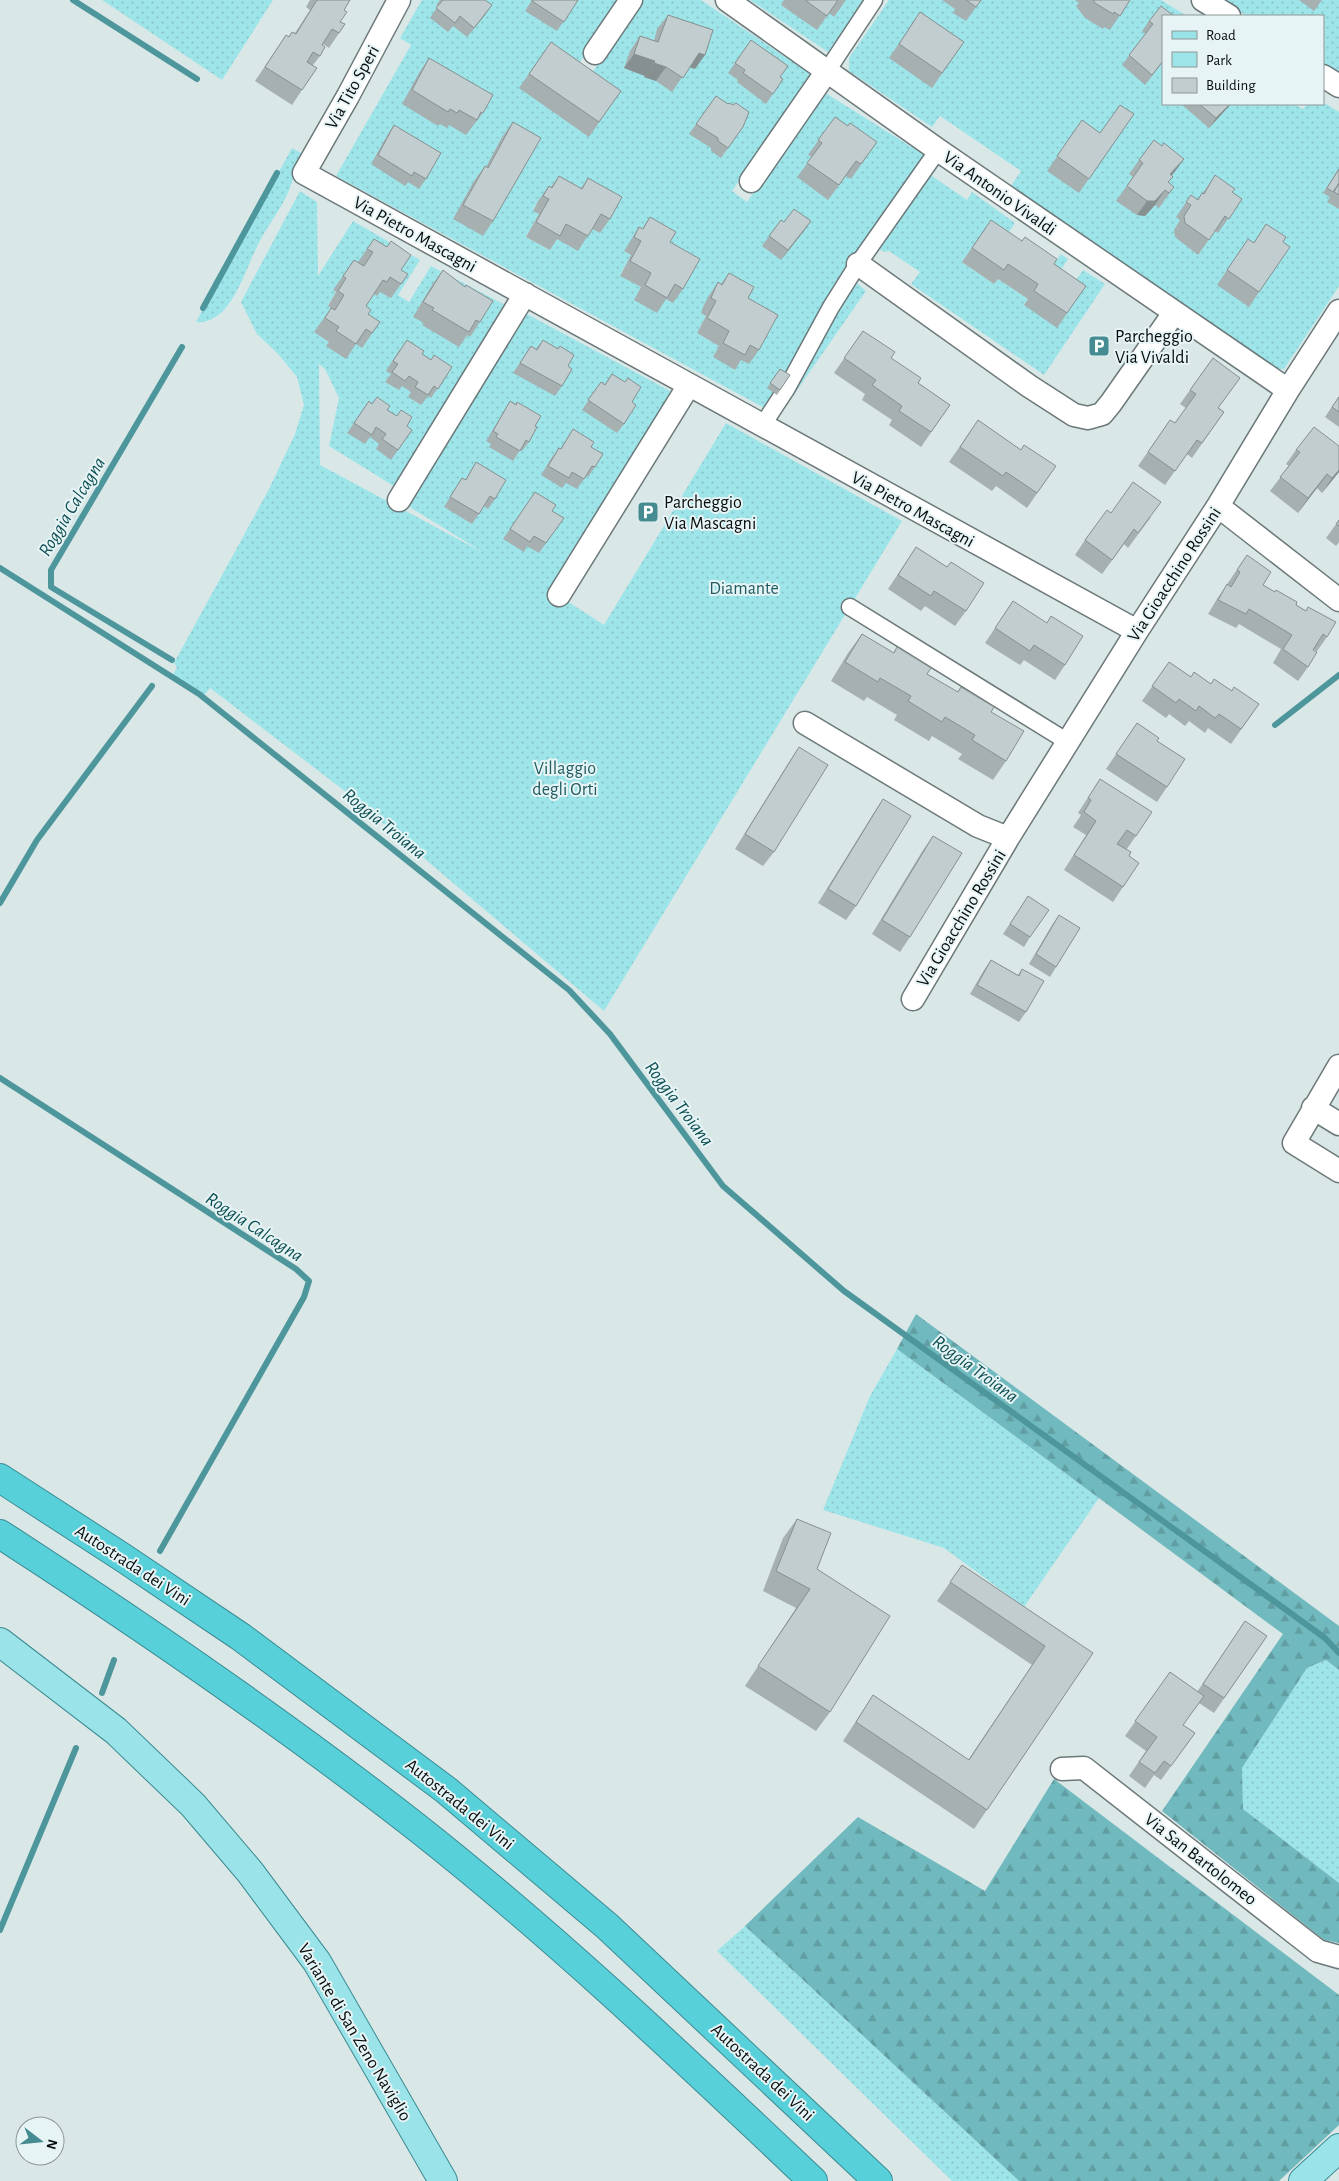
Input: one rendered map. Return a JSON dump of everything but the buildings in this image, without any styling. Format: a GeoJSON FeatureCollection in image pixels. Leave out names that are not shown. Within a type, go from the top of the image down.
{"type":"FeatureCollection","features":[{"type":"Feature","properties":{"kind":"highway","name":"Autostrada dei Vini"},"geometry":{"type":"LineString","coordinates":[[0,1478],[241,1637],[446,1790],[607,1926],[878,2181]]}},
{"type":"Feature","properties":{"kind":"highway"},"geometry":{"type":"LineString","coordinates":[[0,1534],[211,1674],[415,1826],[578,1962],[814,2181]]}},
{"type":"Feature","properties":{"kind":"main road","name":"Variante di San Zeno Naviglio"},"geometry":{"type":"LineString","coordinates":[[0,1642],[116,1731],[193,1805],[250,1872],[317,1962],[443,2181]]}},
{"type":"Feature","properties":{"kind":"main road"},"geometry":{"type":"LineString","coordinates":[[1303,2181],[1339,2148]]}},
{"type":"Feature","properties":{"kind":"street","name":"Via Tito Speri"},"geometry":{"type":"LineString","coordinates":[[304,173],[348,96],[399,0]]}},
{"type":"Feature","properties":{"kind":"street"},"geometry":{"type":"LineString","coordinates":[[595,52],[631,0]]}},
{"type":"Feature","properties":{"kind":"street","name":"Via Antonio Vivaldi"},"geometry":{"type":"LineString","coordinates":[[727,0],[938,150],[1288,390]]}},
{"type":"Feature","properties":{"kind":"street"},"geometry":{"type":"LineString","coordinates":[[750,181],[874,0]]}},
{"type":"Feature","properties":{"kind":"street"},"geometry":{"type":"LineString","coordinates":[[1203,0],[1227,15]]}},
{"type":"Feature","properties":{"kind":"street"},"geometry":{"type":"LineString","coordinates":[[1324,77],[1339,86]]}},
{"type":"Feature","properties":{"kind":"street"},"geometry":{"type":"LineString","coordinates":[[762,426],[787,388],[831,307],[858,264],[938,150]]}},
{"type":"Feature","properties":{"kind":"street","name":"Via Pietro Mascagni"},"geometry":{"type":"LineString","coordinates":[[304,173],[1137,631]]}},
{"type":"Feature","properties":{"kind":"street"},"geometry":{"type":"LineString","coordinates":[[858,264],[1029,386],[1074,415],[1088,418],[1102,414],[1174,313]]}},
{"type":"Feature","properties":{"kind":"street"},"geometry":{"type":"LineString","coordinates":[[399,500],[525,294]]}},
{"type":"Feature","properties":{"kind":"street","name":"Via Gioacchino Rossini"},"geometry":{"type":"LineString","coordinates":[[913,999],[1008,838],[1339,311]]}},
{"type":"Feature","properties":{"kind":"street"},"geometry":{"type":"LineString","coordinates":[[559,595],[689,386]]}},
{"type":"Feature","properties":{"kind":"street"},"geometry":{"type":"LineString","coordinates":[[1218,506],[1339,600]]}},
{"type":"Feature","properties":{"kind":"street"},"geometry":{"type":"LineString","coordinates":[[850,607],[1068,742]]}},
{"type":"Feature","properties":{"kind":"street","name":"Via Gioacchino Rossini"},"geometry":{"type":"LineString","coordinates":[[804,723],[978,826],[1008,838]]}},
{"type":"Feature","properties":{"kind":"street"},"geometry":{"type":"LineString","coordinates":[[1339,1066],[1294,1143],[1339,1171]]}},
{"type":"Feature","properties":{"kind":"street"},"geometry":{"type":"LineString","coordinates":[[1313,1108],[1339,1124]]}},
{"type":"Feature","properties":{"kind":"street","name":"Via San Bartolomeo"},"geometry":{"type":"LineString","coordinates":[[1062,1769],[1084,1768],[1318,1951],[1339,1957]]}},
{"type":"Feature","properties":{"kind":"green space"},"geometry":{"type":"Polygon","coordinates":[[[102,0],[273,0],[222,80],[102,0]]]}},
{"type":"Feature","properties":{"kind":"green space"},"geometry":{"type":"Polygon","coordinates":[[[422,0],[622,0],[578,65],[591,74],[643,0],[701,0],[812,75],[732,191],[747,202],[824,92],[929,158],[848,275],[866,291],[779,416],[336,176],[411,45],[400,38],[422,0]],[[538,201],[533,210],[539,214],[526,237],[550,250],[556,239],[590,228],[600,233],[538,201]],[[624,251],[631,255],[620,275],[641,287],[635,300],[665,298],[673,303],[689,273],[624,251]],[[701,313],[706,316],[697,333],[719,346],[713,357],[740,360],[768,329],[701,313]]]}},
{"type":"Feature","properties":{"kind":"green space"},"geometry":{"type":"Polygon","coordinates":[[[750,0],[864,0],[828,52],[750,0]]]}},
{"type":"Feature","properties":{"kind":"green space"},"geometry":{"type":"Polygon","coordinates":[[[889,0],[1161,0],[1185,15],[1162,15],[1162,105],[1296,105],[1303,109],[1306,105],[1324,105],[1324,103],[1339,112],[1339,286],[1284,369],[1276,369],[1011,186],[1021,171],[940,116],[932,127],[849,71],[849,58],[889,0]]]}},
{"type":"Feature","properties":{"kind":"green space"},"geometry":{"type":"Polygon","coordinates":[[[1221,0],[1339,0],[1339,74],[1324,65],[1324,15],[1245,15],[1221,0]]]}},
{"type":"Feature","properties":{"kind":"green space"},"geometry":{"type":"Polygon","coordinates":[[[292,148],[303,154],[286,197],[262,237],[238,289],[222,312],[205,322],[196,322],[292,148]]]}},
{"type":"Feature","properties":{"kind":"green space"},"geometry":{"type":"Polygon","coordinates":[[[929,174],[967,200],[972,192],[1015,223],[999,247],[981,235],[962,262],[994,284],[998,279],[1028,299],[1024,305],[1067,294],[1083,270],[1105,284],[1044,375],[911,284],[920,272],[889,251],[884,252],[875,246],[929,174]]]}},
{"type":"Feature","properties":{"kind":"green space"},"geometry":{"type":"Polygon","coordinates":[[[300,191],[317,202],[318,276],[353,221],[420,260],[398,295],[409,302],[431,266],[509,307],[397,488],[329,446],[339,398],[325,369],[319,364],[320,465],[484,553],[408,506],[527,314],[672,392],[550,590],[604,625],[726,423],[902,521],[604,1011],[346,792],[210,688],[204,696],[173,675],[177,667],[174,663],[268,491],[295,434],[304,405],[297,377],[278,354],[257,334],[241,302],[300,191]],[[357,263],[333,290],[336,292],[328,305],[334,310],[319,335],[329,342],[327,346],[356,321],[373,294],[380,291],[391,298],[357,263]]]}},
{"type":"Feature","properties":{"kind":"green space"},"geometry":{"type":"Polygon","coordinates":[[[1061,254],[1068,259],[1052,284],[1044,278],[1061,254]]]}},
{"type":"Feature","properties":{"kind":"green space"},"geometry":{"type":"Polygon","coordinates":[[[916,1314],[1339,1626],[1339,1670],[1326,1660],[1307,1668],[1242,1768],[1243,1809],[1339,1883],[1339,1943],[1324,1940],[1162,1811],[1283,1634],[897,1349],[916,1314]]]}},
{"type":"Feature","properties":{"kind":"green space"},"geometry":{"type":"Polygon","coordinates":[[[897,1349],[1099,1498],[1024,1607],[944,1548],[823,1510],[870,1396],[897,1349]]]}},
{"type":"Feature","properties":{"kind":"green space"},"geometry":{"type":"Polygon","coordinates":[[[1326,1660],[1339,1670],[1339,1883],[1243,1809],[1242,1768],[1307,1668],[1326,1660]]]}},
{"type":"Feature","properties":{"kind":"green space"},"geometry":{"type":"Polygon","coordinates":[[[1054,1779],[1339,1995],[1339,2125],[1279,2181],[1019,2181],[745,1926],[858,1817],[985,1891],[1054,1779]]]}},
{"type":"Feature","properties":{"kind":"green space"},"geometry":{"type":"Polygon","coordinates":[[[745,1926],[1019,2181],[952,2181],[717,1951],[745,1926]]]}},
{"type":"Feature","properties":{"kind":"waterway"},"geometry":{"type":"LineString","coordinates":[[73,0],[197,79]]}},
{"type":"Feature","properties":{"kind":"waterway","name":"Roggia Calcagna"},"geometry":{"type":"LineString","coordinates":[[203,308],[277,173]]}},
{"type":"Feature","properties":{"kind":"waterway","name":"Roggia Calcagna"},"geometry":{"type":"LineString","coordinates":[[172,660],[51,587],[51,570],[182,347]]}},
{"type":"Feature","properties":{"kind":"waterway","name":"Roggia Troiana"},"geometry":{"type":"LineString","coordinates":[[0,568],[199,694],[569,990],[610,1034],[723,1186],[844,1291],[1325,1638],[1339,1653]]}},
{"type":"Feature","properties":{"kind":"waterway"},"geometry":{"type":"LineString","coordinates":[[1275,725],[1339,675]]}},
{"type":"Feature","properties":{"kind":"waterway","name":"Roggia Calcagna"},"geometry":{"type":"LineString","coordinates":[[0,903],[37,840],[152,686]]}},
{"type":"Feature","properties":{"kind":"waterway","name":"Roggia Calcagna"},"geometry":{"type":"LineString","coordinates":[[0,1078],[296,1269],[309,1281],[304,1297],[160,1551]]}},
{"type":"Feature","properties":{"kind":"waterway","name":"Roggia Calcagna"},"geometry":{"type":"LineString","coordinates":[[102,1693],[114,1660]]}},
{"type":"Feature","properties":{"kind":"waterway","name":"Roggia Calcagna"},"geometry":{"type":"LineString","coordinates":[[0,1930],[76,1748]]}},
{"type":"Feature","properties":{"kind":"place","name":"Parcheggio Via Vivaldi"},"geometry":{"type":"Point","coordinates":[1099,346]}},
{"type":"Feature","properties":{"kind":"place","name":"Parcheggio Via Mascagni"},"geometry":{"type":"Point","coordinates":[648,512]}},
{"type":"Feature","properties":{"kind":"park label","name":"Diamante"},"geometry":{"type":"Point","coordinates":[744,588]}},
{"type":"Feature","properties":{"kind":"park label","name":"Villaggio degli Orti"},"geometry":{"type":"Point","coordinates":[565,778]}}]}
